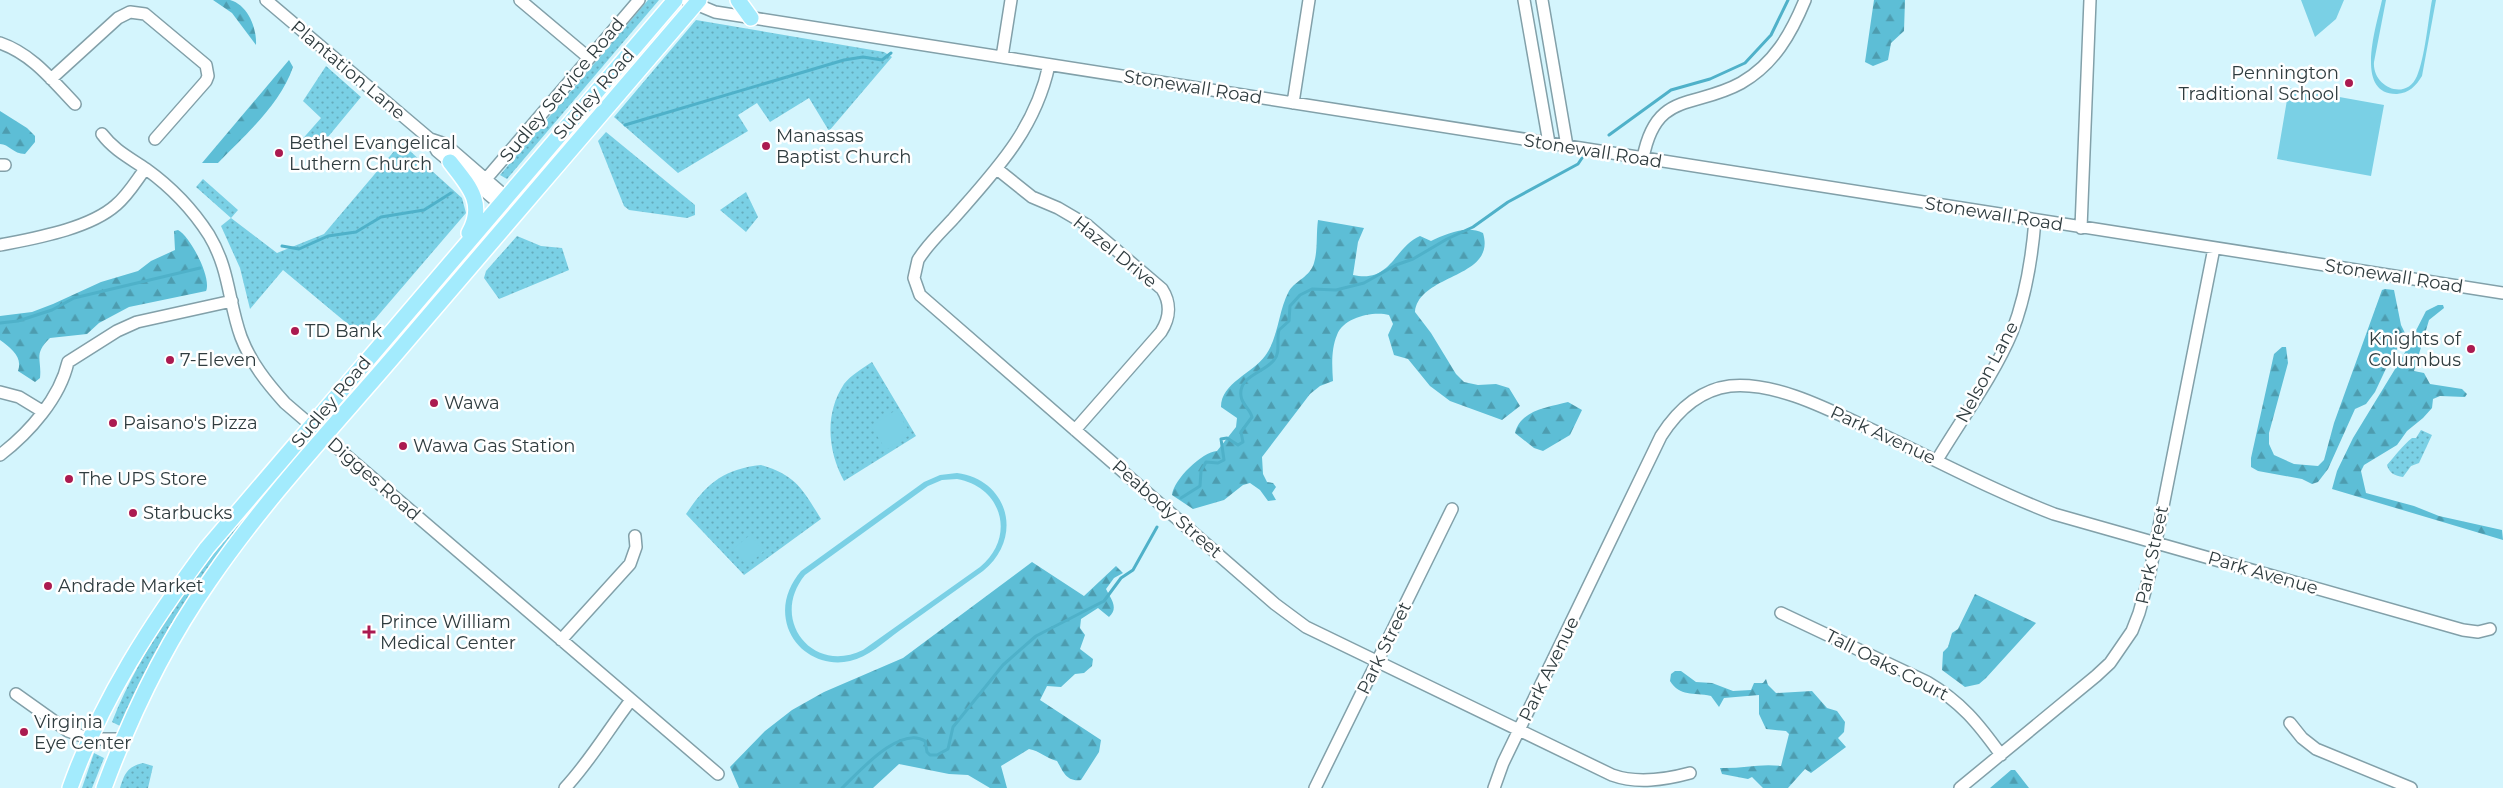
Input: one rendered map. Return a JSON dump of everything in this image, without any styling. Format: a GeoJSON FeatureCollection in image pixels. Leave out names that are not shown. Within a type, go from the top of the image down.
{"type":"FeatureCollection","features":[{"type":"Feature","properties":{"kind":"main road","name":"Sudley Road"},"geometry":{"type":"LineString","coordinates":[[70,788],[90,739],[124,672],[157,616],[207,548],[674,0]]}},
{"type":"Feature","properties":{"kind":"main road"},"geometry":{"type":"LineString","coordinates":[[738,0],[751,18]]}},
{"type":"Feature","properties":{"kind":"main road","name":"Sudley Road"},"geometry":{"type":"LineString","coordinates":[[104,788],[122,739],[155,670],[209,580],[259,516],[693,2]]}},
{"type":"Feature","properties":{"kind":"main road"},"geometry":{"type":"LineString","coordinates":[[450,162],[469,188],[477,208],[474,224],[459,252]]}},
{"type":"Feature","properties":{"kind":"street","name":"Plantation Lane"},"geometry":{"type":"LineString","coordinates":[[266,0],[430,139],[437,151],[450,162],[517,212]]}},
{"type":"Feature","properties":{"kind":"street"},"geometry":{"type":"LineString","coordinates":[[520,0],[589,58]]}},
{"type":"Feature","properties":{"kind":"street","name":"Sudley Service Road"},"geometry":{"type":"LineString","coordinates":[[486,179],[639,0]]}},
{"type":"Feature","properties":{"kind":"street"},"geometry":{"type":"LineString","coordinates":[[1002,57],[1011,0]]}},
{"type":"Feature","properties":{"kind":"street"},"geometry":{"type":"LineString","coordinates":[[1293,103],[1309,0]]}},
{"type":"Feature","properties":{"kind":"street"},"geometry":{"type":"LineString","coordinates":[[1524,0],[1549,144]]}},
{"type":"Feature","properties":{"kind":"street"},"geometry":{"type":"LineString","coordinates":[[1542,0],[1567,146]]}},
{"type":"Feature","properties":{"kind":"street"},"geometry":{"type":"LineString","coordinates":[[1643,158],[1646,144],[1656,123],[1674,106],[1731,88],[1756,72],[1772,58],[1791,32],[1804,0]]}},
{"type":"Feature","properties":{"kind":"street"},"geometry":{"type":"LineString","coordinates":[[2081,228],[2090,0]]}},
{"type":"Feature","properties":{"kind":"street","name":"Stonewall Road"},"geometry":{"type":"LineString","coordinates":[[693,2],[715,12],[751,18],[2503,293]]}},
{"type":"Feature","properties":{"kind":"street"},"geometry":{"type":"LineString","coordinates":[[51,79],[118,18],[130,12],[145,14],[206,65],[208,70],[206,81],[155,139]]}},
{"type":"Feature","properties":{"kind":"street"},"geometry":{"type":"LineString","coordinates":[[0,43],[23,53],[75,104]]}},
{"type":"Feature","properties":{"kind":"street","name":"Peabody Street"},"geometry":{"type":"LineString","coordinates":[[1049,65],[1033,115],[1018,141],[997,169],[921,254],[915,268],[916,286],[920,295],[1292,617],[1318,633],[1377,662],[1623,779],[1651,780],[1690,773]]}},
{"type":"Feature","properties":{"kind":"street","name":"Digges Road"},"geometry":{"type":"LineString","coordinates":[[102,134],[124,156],[145,168],[177,196],[208,234],[225,267],[241,336],[256,367],[285,403],[718,774]]}},
{"type":"Feature","properties":{"kind":"street","name":"Plantation Lane"},"geometry":{"type":"LineString","coordinates":[[430,139],[445,144],[486,179],[503,200]]}},
{"type":"Feature","properties":{"kind":"street"},"geometry":{"type":"LineString","coordinates":[[0,245],[62,230],[94,219],[120,202],[145,168]]}},
{"type":"Feature","properties":{"kind":"street","name":"Hazel Drive"},"geometry":{"type":"LineString","coordinates":[[997,169],[1032,197],[1058,208],[1086,225],[1162,289],[1166,296],[1168,312],[1161,332],[1075,430]]}},
{"type":"Feature","properties":{"kind":"street","name":"Nelson Lane"},"geometry":{"type":"LineString","coordinates":[[1937,460],[1991,370],[2011,332],[2029,270],[2035,220]]}},
{"type":"Feature","properties":{"kind":"street","name":"Park Street"},"geometry":{"type":"LineString","coordinates":[[1960,788],[2096,676],[2122,648],[2139,614],[2156,543],[2214,248]]}},
{"type":"Feature","properties":{"kind":"street"},"geometry":{"type":"LineString","coordinates":[[0,455],[22,435],[42,411],[64,380],[68,362],[117,331],[138,322],[232,300]]}},
{"type":"Feature","properties":{"kind":"street","name":"Park Avenue"},"geometry":{"type":"LineString","coordinates":[[1494,788],[1519,730],[1662,436],[1671,420],[1694,399],[1717,389],[1744,386],[1800,398],[2032,505],[2095,527],[2463,630],[2478,632],[2490,629]]}},
{"type":"Feature","properties":{"kind":"street"},"geometry":{"type":"LineString","coordinates":[[0,392],[19,397],[42,411]]}},
{"type":"Feature","properties":{"kind":"street","name":"Park Street"},"geometry":{"type":"LineString","coordinates":[[1315,788],[1452,509]]}},
{"type":"Feature","properties":{"kind":"street"},"geometry":{"type":"LineString","coordinates":[[561,640],[630,564],[636,547],[635,536]]}},
{"type":"Feature","properties":{"kind":"street","name":"Tall Oaks Court"},"geometry":{"type":"LineString","coordinates":[[1781,613],[1945,692],[1973,717],[2001,755]]}},
{"type":"Feature","properties":{"kind":"street"},"geometry":{"type":"LineString","coordinates":[[16,694],[61,727],[90,739],[122,739]]}},
{"type":"Feature","properties":{"kind":"street"},"geometry":{"type":"LineString","coordinates":[[565,788],[598,750],[614,721],[631,700]]}},
{"type":"Feature","properties":{"kind":"street"},"geometry":{"type":"LineString","coordinates":[[2290,724],[2302,738],[2316,748],[2411,788]]}},
{"type":"Feature","properties":{"kind":"shaded area"},"geometry":{"type":"Polygon","coordinates":[[[648,0],[659,0],[507,179],[500,175],[648,0]]]}},
{"type":"Feature","properties":{"kind":"shaded area"},"geometry":{"type":"Polygon","coordinates":[[[2301,0],[2344,0],[2336,19],[2315,37],[2301,0]]]}},
{"type":"Feature","properties":{"kind":"shaded area"},"geometry":{"type":"Polygon","coordinates":[[[2382,0],[2386,0],[2374,62],[2375,71],[2378,78],[2384,84],[2398,90],[2412,84],[2417,76],[2424,49],[2432,0],[2436,0],[2422,76],[2412,88],[2397,94],[2384,91],[2375,83],[2372,71],[2373,41],[2382,0]]]}},
{"type":"Feature","properties":{"kind":"shaded area"},"geometry":{"type":"Polygon","coordinates":[[[696,20],[884,52],[892,57],[829,131],[809,98],[770,122],[757,103],[738,115],[748,131],[678,173],[614,117],[696,20]]]}},
{"type":"Feature","properties":{"kind":"shaded area"},"geometry":{"type":"Polygon","coordinates":[[[326,66],[361,97],[323,143],[314,147],[305,146],[299,143],[321,118],[303,101],[326,66]]]}},
{"type":"Feature","properties":{"kind":"shaded area"},"geometry":{"type":"Polygon","coordinates":[[[2289,88],[2384,105],[2371,176],[2277,159],[2289,88]]]}},
{"type":"Feature","properties":{"kind":"shaded area"},"geometry":{"type":"Polygon","coordinates":[[[606,132],[695,205],[695,215],[687,218],[629,210],[624,206],[598,141],[606,132]]]}},
{"type":"Feature","properties":{"kind":"shaded area"},"geometry":{"type":"Polygon","coordinates":[[[401,143],[462,198],[466,213],[363,333],[355,330],[283,270],[250,309],[240,268],[221,226],[231,218],[277,253],[324,234],[401,143]]]}},
{"type":"Feature","properties":{"kind":"shaded area"},"geometry":{"type":"Polygon","coordinates":[[[203,179],[238,210],[231,218],[196,187],[203,179]]]}},
{"type":"Feature","properties":{"kind":"shaded area"},"geometry":{"type":"Polygon","coordinates":[[[746,192],[758,217],[746,232],[720,210],[746,192]]]}},
{"type":"Feature","properties":{"kind":"shaded area"},"geometry":{"type":"Polygon","coordinates":[[[517,236],[541,246],[562,248],[569,270],[499,299],[484,278],[486,271],[517,236]]]}},
{"type":"Feature","properties":{"kind":"shaded area"},"geometry":{"type":"Polygon","coordinates":[[[872,362],[916,436],[844,481],[834,458],[830,433],[833,408],[844,384],[872,362]]]}},
{"type":"Feature","properties":{"kind":"shaded area"},"geometry":{"type":"Polygon","coordinates":[[[896,410],[911,434],[886,450],[871,426],[896,410]]]}},
{"type":"Feature","properties":{"kind":"shaded area"},"geometry":{"type":"Polygon","coordinates":[[[2421,430],[2432,435],[2419,463],[2411,466],[2403,477],[2393,474],[2387,465],[2402,447],[2412,438],[2416,438],[2421,430]]]}},
{"type":"Feature","properties":{"kind":"shaded area"},"geometry":{"type":"Polygon","coordinates":[[[761,465],[791,479],[809,500],[821,519],[744,575],[686,514],[701,494],[718,479],[737,470],[761,465]]]}},
{"type":"Feature","properties":{"kind":"shaded area"},"geometry":{"type":"Polygon","coordinates":[[[957,473],[975,478],[989,487],[999,498],[1005,512],[1007,527],[1004,543],[996,558],[983,571],[876,649],[857,659],[831,662],[821,660],[805,651],[792,637],[785,613],[789,591],[796,577],[801,571],[924,482],[940,475],[957,473]],[[957,479],[942,480],[928,486],[805,575],[795,592],[792,609],[794,625],[801,638],[813,649],[827,655],[844,656],[863,650],[980,567],[991,555],[998,542],[1001,529],[999,515],[994,503],[985,492],[973,484],[957,479]]]}},
{"type":"Feature","properties":{"kind":"shaded area"},"geometry":{"type":"Polygon","coordinates":[[[278,474],[251,516],[220,555],[169,627],[120,726],[112,722],[144,655],[164,623],[208,561],[278,474]]]}},
{"type":"Feature","properties":{"kind":"shaded area"},"geometry":{"type":"Polygon","coordinates":[[[750,535],[764,551],[747,566],[733,549],[750,535]]]}},
{"type":"Feature","properties":{"kind":"shaded area"},"geometry":{"type":"Polygon","coordinates":[[[94,753],[104,758],[92,788],[82,788],[94,753]]]}},
{"type":"Feature","properties":{"kind":"shaded area"},"geometry":{"type":"Polygon","coordinates":[[[143,763],[153,766],[148,788],[120,788],[127,771],[133,766],[143,763]]]}},
{"type":"Feature","properties":{"kind":"green space"},"geometry":{"type":"Polygon","coordinates":[[[213,0],[230,0],[242,7],[253,25],[256,45],[232,13],[213,0]]]}},
{"type":"Feature","properties":{"kind":"green space"},"geometry":{"type":"Polygon","coordinates":[[[1874,0],[1905,0],[1904,31],[1891,43],[1888,60],[1873,66],[1865,62],[1874,0]]]}},
{"type":"Feature","properties":{"kind":"green space"},"geometry":{"type":"Polygon","coordinates":[[[289,60],[293,67],[287,81],[280,94],[261,119],[218,163],[202,163],[289,60]]]}},
{"type":"Feature","properties":{"kind":"green space"},"geometry":{"type":"Polygon","coordinates":[[[0,111],[27,128],[35,136],[35,142],[25,154],[0,144],[0,111]]]}},
{"type":"Feature","properties":{"kind":"green space"},"geometry":{"type":"Polygon","coordinates":[[[1318,220],[1364,228],[1358,242],[1353,275],[1366,276],[1376,274],[1420,236],[1431,241],[1463,230],[1483,233],[1484,248],[1479,259],[1469,268],[1429,290],[1420,299],[1415,312],[1431,333],[1456,374],[1464,382],[1478,385],[1496,384],[1509,388],[1520,406],[1502,420],[1450,401],[1430,386],[1408,359],[1394,355],[1388,335],[1393,324],[1389,315],[1375,314],[1360,317],[1346,324],[1337,335],[1333,352],[1333,381],[1320,386],[1310,394],[1262,457],[1263,474],[1267,482],[1273,483],[1276,487],[1272,493],[1276,500],[1268,501],[1260,490],[1250,483],[1243,485],[1224,500],[1193,509],[1172,495],[1174,489],[1183,474],[1190,467],[1204,456],[1217,451],[1236,427],[1237,418],[1221,407],[1222,399],[1226,391],[1260,362],[1270,349],[1289,291],[1309,272],[1314,263],[1318,220]]]}},
{"type":"Feature","properties":{"kind":"green space"},"geometry":{"type":"Polygon","coordinates":[[[178,230],[188,240],[199,258],[206,277],[206,291],[129,307],[99,323],[87,334],[50,338],[42,348],[39,357],[40,378],[35,382],[18,371],[19,361],[15,353],[0,340],[0,316],[32,312],[101,282],[138,271],[151,261],[175,250],[174,231],[178,230]]]}},
{"type":"Feature","properties":{"kind":"green space"},"geometry":{"type":"Polygon","coordinates":[[[2382,290],[2394,290],[2401,325],[2406,335],[2390,360],[2375,392],[2366,404],[2355,409],[2328,469],[2318,482],[2312,484],[2302,479],[2258,471],[2251,467],[2251,458],[2274,354],[2282,347],[2286,347],[2288,363],[2269,433],[2269,444],[2274,455],[2294,464],[2318,466],[2324,460],[2334,423],[2382,290]]]}},
{"type":"Feature","properties":{"kind":"green space"},"geometry":{"type":"Polygon","coordinates":[[[2438,305],[2443,305],[2444,308],[2429,320],[2414,371],[2424,373],[2430,384],[2462,389],[2467,394],[2465,397],[2440,396],[2433,399],[2432,408],[2407,431],[2397,445],[2364,465],[2361,471],[2366,493],[2414,506],[2439,516],[2502,530],[2503,540],[2332,489],[2337,471],[2353,438],[2403,356],[2426,311],[2438,305]]]}},
{"type":"Feature","properties":{"kind":"green space"},"geometry":{"type":"Polygon","coordinates":[[[1568,402],[1582,410],[1570,435],[1543,451],[1534,448],[1515,433],[1518,425],[1529,414],[1568,402]]]}},
{"type":"Feature","properties":{"kind":"green space"},"geometry":{"type":"Polygon","coordinates":[[[1032,562],[1084,596],[1116,566],[1123,573],[1114,578],[1106,589],[1114,607],[1112,614],[1109,617],[1098,608],[1081,619],[1080,628],[1085,635],[1080,649],[1093,659],[1092,666],[1084,673],[1075,674],[1061,687],[1047,686],[1040,700],[1101,740],[1099,752],[1081,780],[1068,778],[1057,761],[1029,749],[1001,766],[1007,788],[990,788],[968,775],[949,774],[899,764],[873,788],[739,788],[730,767],[765,731],[792,710],[824,692],[903,658],[1032,562]]]}},
{"type":"Feature","properties":{"kind":"green space"},"geometry":{"type":"Polygon","coordinates":[[[1975,594],[2036,623],[1986,678],[1979,684],[1965,687],[1942,670],[1943,652],[1948,647],[1952,633],[1958,629],[1975,594]]]}},
{"type":"Feature","properties":{"kind":"green space"},"geometry":{"type":"Polygon","coordinates":[[[1675,671],[1681,671],[1696,682],[1712,683],[1733,691],[1751,690],[1754,683],[1763,683],[1766,679],[1768,685],[1776,693],[1812,691],[1827,708],[1837,711],[1845,722],[1844,732],[1838,738],[1846,747],[1811,773],[1805,769],[1788,788],[1763,788],[1752,777],[1748,779],[1722,774],[1720,768],[1781,766],[1789,734],[1786,731],[1766,729],[1759,714],[1759,695],[1724,698],[1719,707],[1711,696],[1678,690],[1670,681],[1671,674],[1675,671]]]}},
{"type":"Feature","properties":{"kind":"green space"},"geometry":{"type":"Polygon","coordinates":[[[2011,770],[2015,770],[2029,788],[1990,788],[2011,770]]]}},
{"type":"Feature","properties":{"kind":"waterway"},"geometry":{"type":"LineString","coordinates":[[1609,135],[1671,90],[1710,79],[1745,63],[1771,35],[1788,0]]}},
{"type":"Feature","properties":{"kind":"waterway"},"geometry":{"type":"LineString","coordinates":[[625,125],[844,60],[863,57],[882,60],[891,53]]}},
{"type":"Feature","properties":{"kind":"waterway"},"geometry":{"type":"LineString","coordinates":[[1181,498],[1200,486],[1201,471],[1206,462],[1218,463],[1224,460],[1221,439],[1227,438],[1238,445],[1243,442],[1241,432],[1252,417],[1242,399],[1241,389],[1247,379],[1270,364],[1276,357],[1279,330],[1289,321],[1290,306],[1300,295],[1312,289],[1336,290],[1364,283],[1473,227],[1508,202],[1578,164],[1582,158]]}},
{"type":"Feature","properties":{"kind":"waterway"},"geometry":{"type":"LineString","coordinates":[[282,246],[299,249],[328,236],[356,232],[381,217],[424,210],[451,193]]}},
{"type":"Feature","properties":{"kind":"waterway"},"geometry":{"type":"LineString","coordinates":[[0,323],[18,321],[52,310],[74,298],[200,268]]}},
{"type":"Feature","properties":{"kind":"waterway"},"geometry":{"type":"LineString","coordinates":[[842,788],[869,762],[892,745],[904,739],[915,738],[925,741],[927,752],[930,755],[937,755],[948,749],[953,727],[1003,665],[1036,636],[1104,601],[1121,578],[1133,570],[1157,527]]}},
{"type":"Feature","properties":{"kind":"place","name":"Pennington Traditional School"},"geometry":{"type":"Point","coordinates":[2349,83]}},
{"type":"Feature","properties":{"kind":"place","name":"Manassas Baptist Church"},"geometry":{"type":"Point","coordinates":[766,146]}},
{"type":"Feature","properties":{"kind":"place","name":"Bethel Evangelical Luthern Church"},"geometry":{"type":"Point","coordinates":[279,153]}},
{"type":"Feature","properties":{"kind":"place","name":"TD Bank"},"geometry":{"type":"Point","coordinates":[295,331]}},
{"type":"Feature","properties":{"kind":"place","name":"Knights of Columbus"},"geometry":{"type":"Point","coordinates":[2471,349]}},
{"type":"Feature","properties":{"kind":"place","name":"7-Eleven"},"geometry":{"type":"Point","coordinates":[170,360]}},
{"type":"Feature","properties":{"kind":"place","name":"Wawa"},"geometry":{"type":"Point","coordinates":[434,403]}},
{"type":"Feature","properties":{"kind":"place","name":"Paisano's Pizza"},"geometry":{"type":"Point","coordinates":[113,423]}},
{"type":"Feature","properties":{"kind":"place","name":"Wawa Gas Station"},"geometry":{"type":"Point","coordinates":[403,446]}},
{"type":"Feature","properties":{"kind":"place","name":"The UPS Store"},"geometry":{"type":"Point","coordinates":[69,479]}},
{"type":"Feature","properties":{"kind":"place","name":"Starbucks"},"geometry":{"type":"Point","coordinates":[133,513]}},
{"type":"Feature","properties":{"kind":"place","name":"Andrade Market"},"geometry":{"type":"Point","coordinates":[48,586]}},
{"type":"Feature","properties":{"kind":"place","name":"Prince William Medical Center"},"geometry":{"type":"Point","coordinates":[369,632]}},
{"type":"Feature","properties":{"kind":"place","name":"Virginia Eye Center"},"geometry":{"type":"Point","coordinates":[24,732]}}]}
